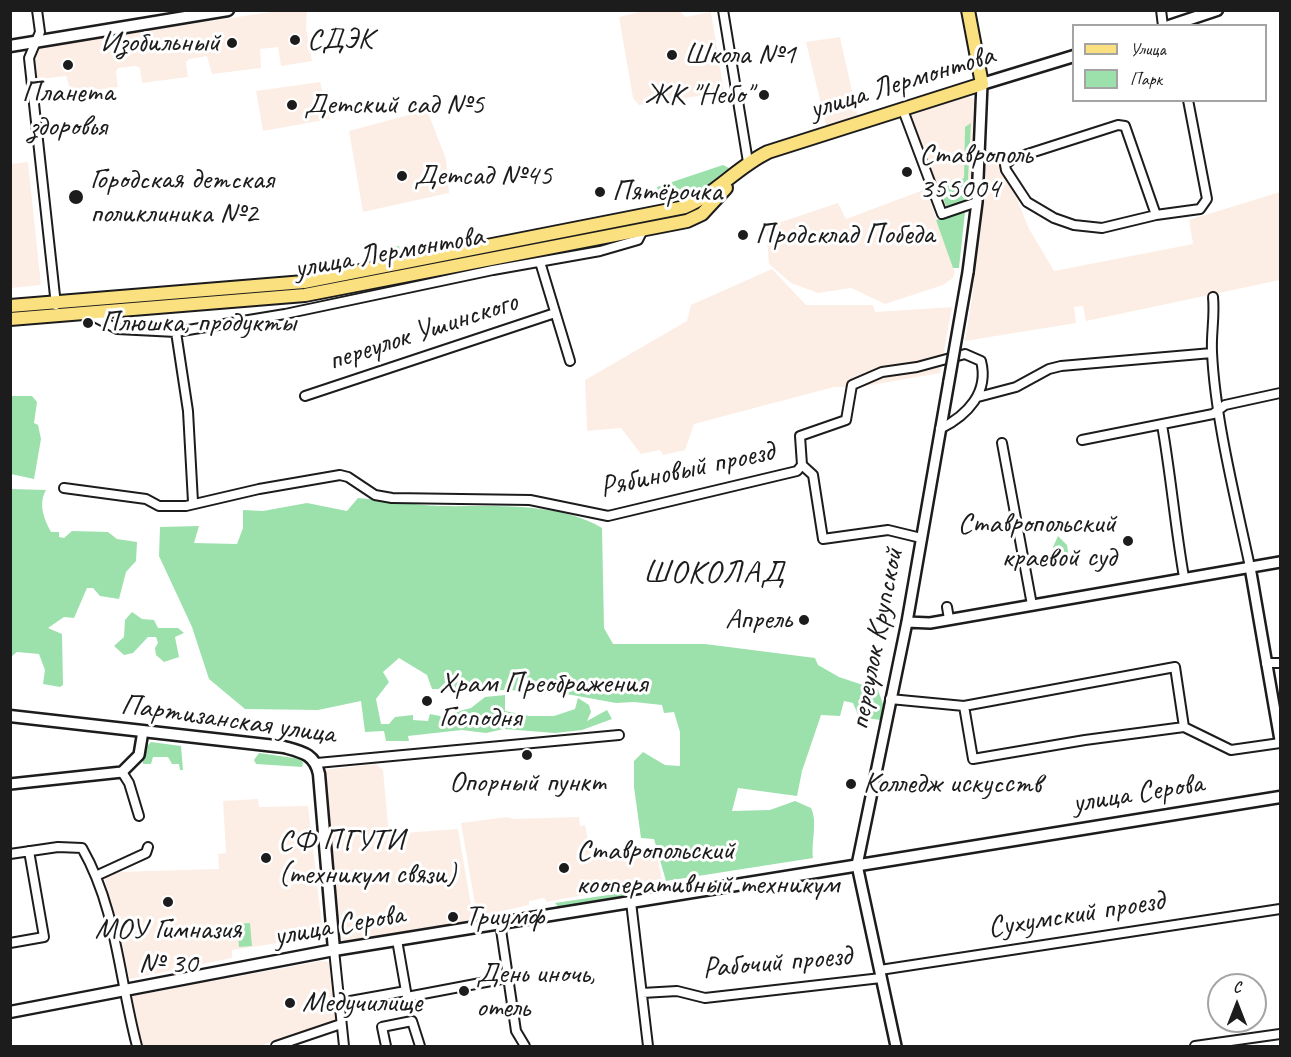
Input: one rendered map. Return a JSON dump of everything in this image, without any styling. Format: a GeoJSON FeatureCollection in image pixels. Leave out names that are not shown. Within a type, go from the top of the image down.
{"type":"FeatureCollection","features":[{"type":"Feature","properties":{"kind":"main road"},"geometry":{"type":"LineString","coordinates":[[10,46],[228,10]]}},
{"type":"Feature","properties":{"kind":"main road"},"geometry":{"type":"LineString","coordinates":[[968,10],[982,84]]}},
{"type":"Feature","properties":{"kind":"main road"},"geometry":{"type":"LineString","coordinates":[[1173,24],[1217,10]]}},
{"type":"Feature","properties":{"kind":"main road","name":"улица Лермонтова"},"geometry":{"type":"LineString","coordinates":[[10,319],[57,309],[304,282],[685,207],[710,194],[748,162],[775,150],[1072,57]]}},
{"type":"Feature","properties":{"kind":"main road","name":"улица Лермонтова"},"geometry":{"type":"LineString","coordinates":[[10,306],[57,309],[88,314],[305,295],[643,230],[687,221],[702,214],[748,162]]}},
{"type":"Feature","properties":{"kind":"main road"},"geometry":{"type":"LineString","coordinates":[[685,207],[697,212],[687,221]]}},
{"type":"Feature","properties":{"kind":"main road","name":"Партизанская улица"},"geometry":{"type":"LineString","coordinates":[[10,716],[284,747],[308,754],[317,762]]}},
{"type":"Feature","properties":{"kind":"main road"},"geometry":{"type":"LineString","coordinates":[[317,762],[334,950]]}},
{"type":"Feature","properties":{"kind":"main road","name":"улица Серова"},"geometry":{"type":"LineString","coordinates":[[10,1012],[334,950],[1281,797]]}},
{"type":"Feature","properties":{"kind":"street"},"geometry":{"type":"LineString","coordinates":[[37,10],[40,32],[29,58],[57,309]]}},
{"type":"Feature","properties":{"kind":"street"},"geometry":{"type":"LineString","coordinates":[[723,10],[748,162]]}},
{"type":"Feature","properties":{"kind":"street"},"geometry":{"type":"LineString","coordinates":[[1161,10],[1169,24]]}},
{"type":"Feature","properties":{"kind":"street"},"geometry":{"type":"LineString","coordinates":[[903,110],[942,214],[977,202],[982,84]]}},
{"type":"Feature","properties":{"kind":"street"},"geometry":{"type":"LineString","coordinates":[[1156,215],[1125,126],[1118,125],[1012,159],[1005,165],[1027,202],[1054,218],[1074,225],[1102,228],[1156,215],[1200,209],[1207,198],[1188,102]]}},
{"type":"Feature","properties":{"kind":"street","name":"переулок Крупской"},"geometry":{"type":"LineString","coordinates":[[896,1047],[857,865],[907,622],[968,272],[977,202]]}},
{"type":"Feature","properties":{"kind":"street"},"geometry":{"type":"LineString","coordinates":[[88,314],[117,329],[176,332],[285,314],[630,243],[638,240],[643,230]]}},
{"type":"Feature","properties":{"kind":"street","name":"переулок Ушинского"},"geometry":{"type":"LineString","coordinates":[[540,262],[570,361]]}},
{"type":"Feature","properties":{"kind":"street"},"geometry":{"type":"LineString","coordinates":[[964,706],[973,759],[1085,740],[1184,727],[1230,750],[1281,742],[1220,410],[1212,353],[1215,318],[1213,297]]}},
{"type":"Feature","properties":{"kind":"street","name":"переулок Ушинского"},"geometry":{"type":"LineString","coordinates":[[305,396],[555,313]]}},
{"type":"Feature","properties":{"kind":"street"},"geometry":{"type":"LineString","coordinates":[[176,332],[188,411],[194,502]]}},
{"type":"Feature","properties":{"kind":"street"},"geometry":{"type":"LineString","coordinates":[[940,429],[951,423],[978,397],[1016,387],[1049,369],[1061,366],[1212,353]]}},
{"type":"Feature","properties":{"kind":"street","name":"Рябиновый проезд"},"geometry":{"type":"LineString","coordinates":[[802,465],[800,436],[846,420],[852,385],[882,372],[917,367],[965,354],[975,356],[981,361],[985,382],[978,397]]}},
{"type":"Feature","properties":{"kind":"street"},"geometry":{"type":"LineString","coordinates":[[1082,441],[1213,414],[1225,405],[1281,393]]}},
{"type":"Feature","properties":{"kind":"street"},"geometry":{"type":"LineString","coordinates":[[1162,425],[1174,491],[1174,520],[1184,577]]}},
{"type":"Feature","properties":{"kind":"street"},"geometry":{"type":"LineString","coordinates":[[1002,443],[1032,605]]}},
{"type":"Feature","properties":{"kind":"street","name":"Рябиновый проезд"},"geometry":{"type":"LineString","coordinates":[[64,488],[146,499],[159,506],[186,506],[194,502],[340,475],[348,477],[375,495],[392,498],[530,500],[608,516],[790,474],[802,465]]}},
{"type":"Feature","properties":{"kind":"street","name":"Рябиновый проезд"},"geometry":{"type":"LineString","coordinates":[[802,465],[808,467],[813,475],[823,539],[888,530],[921,538]]}},
{"type":"Feature","properties":{"kind":"street"},"geometry":{"type":"LineString","coordinates":[[907,622],[930,623],[949,620],[1184,577],[1281,562]]}},
{"type":"Feature","properties":{"kind":"street"},"geometry":{"type":"LineString","coordinates":[[947,607],[949,620]]}},
{"type":"Feature","properties":{"kind":"street"},"geometry":{"type":"LineString","coordinates":[[1266,663],[1281,663]]}},
{"type":"Feature","properties":{"kind":"street"},"geometry":{"type":"LineString","coordinates":[[890,699],[964,706],[1175,667],[1184,727]]}},
{"type":"Feature","properties":{"kind":"street"},"geometry":{"type":"LineString","coordinates":[[10,784],[122,772],[139,755],[143,731]]}},
{"type":"Feature","properties":{"kind":"street","name":"Партизанская улица"},"geometry":{"type":"LineString","coordinates":[[317,762],[619,735]]}},
{"type":"Feature","properties":{"kind":"street"},"geometry":{"type":"LineString","coordinates":[[122,772],[129,783],[139,816]]}},
{"type":"Feature","properties":{"kind":"street"},"geometry":{"type":"LineString","coordinates":[[98,875],[139,858],[146,853],[148,847]]}},
{"type":"Feature","properties":{"kind":"street"},"geometry":{"type":"LineString","coordinates":[[10,854],[82,848],[98,875],[113,929],[137,1047]]}},
{"type":"Feature","properties":{"kind":"street"},"geometry":{"type":"LineString","coordinates":[[10,943],[44,937],[28,851]]}},
{"type":"Feature","properties":{"kind":"street"},"geometry":{"type":"LineString","coordinates":[[631,902],[648,1047]]}},
{"type":"Feature","properties":{"kind":"street","name":"Сухумский проезд"},"geometry":{"type":"LineString","coordinates":[[880,974],[1281,909]]}},
{"type":"Feature","properties":{"kind":"street"},"geometry":{"type":"LineString","coordinates":[[500,923],[516,1031],[525,1047]]}},
{"type":"Feature","properties":{"kind":"street"},"geometry":{"type":"LineString","coordinates":[[397,940],[407,997],[507,978]]}},
{"type":"Feature","properties":{"kind":"street"},"geometry":{"type":"LineString","coordinates":[[334,950],[344,1047]]}},
{"type":"Feature","properties":{"kind":"street","name":"Рабочий проезд"},"geometry":{"type":"LineString","coordinates":[[642,993],[677,991],[705,998],[880,974]]}},
{"type":"Feature","properties":{"kind":"street"},"geometry":{"type":"LineString","coordinates":[[339,1003],[406,991]]}},
{"type":"Feature","properties":{"kind":"street"},"geometry":{"type":"LineString","coordinates":[[386,1047],[382,1027],[412,1021],[420,1047]]}},
{"type":"Feature","properties":{"kind":"street"},"geometry":{"type":"LineString","coordinates":[[276,1047],[342,1024]]}},
{"type":"Feature","properties":{"kind":"street"},"geometry":{"type":"LineString","coordinates":[[1195,1047],[1281,1034]]}},
{"type":"Feature","properties":{"kind":"shaded area"},"geometry":{"type":"Polygon","coordinates":[[[307,10],[306,28],[312,61],[281,66],[278,47],[260,49],[261,68],[212,74],[207,56],[189,59],[186,62],[188,77],[142,83],[140,68],[136,66],[118,68],[116,72],[118,87],[71,93],[66,76],[33,80],[31,60],[36,49],[40,47],[277,11],[307,10]]]}},
{"type":"Feature","properties":{"kind":"shaded area","name":"Школа №1"},"geometry":{"type":"Polygon","coordinates":[[[643,11],[679,11],[686,17],[711,12],[724,92],[639,105],[633,98],[619,17],[643,11]]]}},
{"type":"Feature","properties":{"kind":"shaded area"},"geometry":{"type":"Polygon","coordinates":[[[840,37],[858,118],[827,129],[806,42],[840,37]]]}},
{"type":"Feature","properties":{"kind":"shaded area","name":"Детский сад №5"},"geometry":{"type":"Polygon","coordinates":[[[320,82],[330,119],[263,131],[256,91],[320,82]]]}},
{"type":"Feature","properties":{"kind":"shaded area"},"geometry":{"type":"Polygon","coordinates":[[[968,96],[977,101],[971,199],[944,210],[907,114],[968,96]]]}},
{"type":"Feature","properties":{"kind":"shaded area","name":"Детсад №45"},"geometry":{"type":"Polygon","coordinates":[[[427,110],[446,159],[449,193],[363,212],[349,131],[427,110]]]}},
{"type":"Feature","properties":{"kind":"shaded area"},"geometry":{"type":"Polygon","coordinates":[[[1002,159],[1028,227],[1054,271],[1193,244],[1189,220],[1280,192],[1280,280],[1086,321],[1083,306],[1074,307],[1076,323],[965,341],[972,299],[985,166],[1002,159]]]}},
{"type":"Feature","properties":{"kind":"shaded area"},"geometry":{"type":"Polygon","coordinates":[[[28,162],[41,285],[11,288],[11,164],[28,162]]]}},
{"type":"Feature","properties":{"kind":"shaded area"},"geometry":{"type":"Polygon","coordinates":[[[926,189],[955,273],[953,278],[943,285],[885,304],[851,288],[818,293],[791,283],[769,264],[766,227],[838,203],[846,219],[926,189]]]}},
{"type":"Feature","properties":{"kind":"shaded area"},"geometry":{"type":"Polygon","coordinates":[[[772,269],[806,305],[873,305],[875,312],[952,307],[940,373],[860,387],[834,387],[694,424],[685,450],[663,455],[660,450],[641,454],[621,428],[587,431],[585,380],[687,321],[691,305],[772,269]]]}},
{"type":"Feature","properties":{"kind":"shaded area"},"geometry":{"type":"Polygon","coordinates":[[[376,764],[383,770],[389,834],[458,829],[474,923],[350,944],[342,940],[323,770],[376,764]]]}},
{"type":"Feature","properties":{"kind":"shaded area"},"geometry":{"type":"Polygon","coordinates":[[[258,799],[259,807],[308,806],[322,926],[318,937],[232,950],[232,958],[129,979],[119,928],[104,877],[117,872],[219,869],[218,854],[226,853],[223,801],[258,799]]]}},
{"type":"Feature","properties":{"kind":"shaded area","name":"Ставропольский кооперативный техникум"},"geometry":{"type":"Polygon","coordinates":[[[507,817],[514,819],[579,817],[580,826],[585,825],[591,855],[594,857],[655,846],[662,879],[610,887],[596,893],[547,902],[544,898],[529,901],[529,905],[477,916],[461,823],[507,817]]]}},
{"type":"Feature","properties":{"kind":"shaded area"},"geometry":{"type":"Polygon","coordinates":[[[321,961],[329,962],[332,969],[337,1016],[332,1023],[260,1046],[140,1046],[130,1003],[133,996],[321,961]]]}},
{"type":"Feature","properties":{"kind":"green space"},"geometry":{"type":"Polygon","coordinates":[[[971,123],[967,198],[959,203],[946,206],[939,187],[964,178],[965,127],[971,123]]]}},
{"type":"Feature","properties":{"kind":"green space"},"geometry":{"type":"Polygon","coordinates":[[[723,165],[729,168],[692,197],[665,202],[659,197],[657,187],[723,165]]]}},
{"type":"Feature","properties":{"kind":"green space"},"geometry":{"type":"Polygon","coordinates":[[[693,212],[366,280],[282,293],[73,310],[73,307],[304,287],[693,212]]]}},
{"type":"Feature","properties":{"kind":"green space"},"geometry":{"type":"Polygon","coordinates":[[[956,212],[965,212],[959,268],[953,268],[936,220],[956,212]]]}},
{"type":"Feature","properties":{"kind":"green space"},"geometry":{"type":"Polygon","coordinates":[[[399,246],[401,255],[369,261],[367,253],[399,246]]]}},
{"type":"Feature","properties":{"kind":"green space"},"geometry":{"type":"Polygon","coordinates":[[[11,396],[32,396],[37,402],[34,423],[38,425],[41,439],[34,479],[11,474],[11,396]]]}},
{"type":"Feature","properties":{"kind":"green space"},"geometry":{"type":"Polygon","coordinates":[[[11,489],[46,490],[42,501],[44,517],[51,532],[59,532],[59,537],[64,538],[72,531],[108,532],[117,539],[137,542],[136,561],[126,572],[119,599],[100,596],[93,588],[87,588],[74,618],[64,617],[48,628],[62,634],[63,685],[60,687],[43,684],[45,670],[39,654],[17,652],[12,656],[11,675],[11,489]]]}},
{"type":"Feature","properties":{"kind":"green space"},"geometry":{"type":"Polygon","coordinates":[[[358,498],[430,505],[523,507],[565,513],[584,519],[602,528],[604,628],[613,644],[705,644],[815,658],[818,665],[839,677],[878,690],[883,704],[881,720],[859,717],[853,703],[844,701],[840,716],[821,715],[802,771],[797,796],[738,788],[732,811],[770,810],[795,801],[811,808],[814,820],[813,858],[666,881],[654,839],[641,838],[634,787],[634,761],[643,752],[665,765],[680,766],[680,732],[674,712],[664,713],[662,705],[616,703],[550,691],[432,689],[427,675],[399,658],[383,672],[389,682],[376,699],[381,724],[389,724],[395,717],[413,715],[413,720],[428,721],[430,714],[440,716],[445,723],[452,713],[471,708],[485,697],[505,695],[505,711],[529,716],[554,716],[575,709],[578,698],[589,705],[591,712],[587,721],[607,710],[612,719],[582,730],[555,733],[504,729],[486,733],[462,730],[408,736],[409,741],[386,741],[384,731],[365,732],[361,701],[318,710],[245,709],[209,679],[192,627],[159,556],[160,527],[199,526],[194,543],[237,544],[243,528],[243,510],[263,511],[307,503],[347,511],[358,498]]]}},
{"type":"Feature","properties":{"kind":"green space"},"geometry":{"type":"Polygon","coordinates":[[[1058,536],[1067,545],[1069,558],[1055,560],[1053,547],[1058,536]]]}},
{"type":"Feature","properties":{"kind":"green space"},"geometry":{"type":"Polygon","coordinates":[[[132,612],[142,619],[154,620],[158,628],[178,628],[184,633],[175,637],[179,657],[164,662],[156,655],[155,648],[158,643],[156,637],[148,637],[133,653],[124,655],[114,646],[124,637],[125,620],[132,612]]]}},
{"type":"Feature","properties":{"kind":"green space"},"geometry":{"type":"Polygon","coordinates":[[[151,742],[181,746],[183,770],[180,770],[179,764],[172,764],[168,757],[153,757],[151,764],[143,764],[143,750],[151,742]]]}},
{"type":"Feature","properties":{"kind":"green space"},"geometry":{"type":"Polygon","coordinates":[[[259,753],[301,759],[302,767],[256,764],[254,760],[259,753]]]}},
{"type":"Feature","properties":{"kind":"green space"},"geometry":{"type":"Polygon","coordinates":[[[628,892],[628,897],[559,908],[555,903],[628,892]]]}},
{"type":"Feature","properties":{"kind":"green space"},"geometry":{"type":"Polygon","coordinates":[[[250,923],[252,946],[239,947],[237,924],[250,923]]]}},
{"type":"Feature","properties":{"kind":"place","name":"СДЭК"},"geometry":{"type":"Point","coordinates":[295,40]}},
{"type":"Feature","properties":{"kind":"place","name":"Изобильный"},"geometry":{"type":"Point","coordinates":[232,43]}},
{"type":"Feature","properties":{"kind":"place","name":"Школа №1"},"geometry":{"type":"Point","coordinates":[672,55]}},
{"type":"Feature","properties":{"kind":"place","name":"Планета здоровья"},"geometry":{"type":"Point","coordinates":[68,65]}},
{"type":"Feature","properties":{"kind":"place","name":"ЖК \"Небо\""},"geometry":{"type":"Point","coordinates":[764,95]}},
{"type":"Feature","properties":{"kind":"place","name":"Детский сад №5"},"geometry":{"type":"Point","coordinates":[292,105]}},
{"type":"Feature","properties":{"kind":"place","name":"Ставрополь 355004"},"geometry":{"type":"Point","coordinates":[907,172]}},
{"type":"Feature","properties":{"kind":"place","name":"Детсад №45"},"geometry":{"type":"Point","coordinates":[402,176]}},
{"type":"Feature","properties":{"kind":"place","name":"Пятёрочка"},"geometry":{"type":"Point","coordinates":[600,192]}},
{"type":"Feature","properties":{"kind":"place","name":"Городская детская поликлиника №2"},"geometry":{"type":"Point","coordinates":[76,197]}},
{"type":"Feature","properties":{"kind":"place","name":"Продсклад Победа"},"geometry":{"type":"Point","coordinates":[743,235]}},
{"type":"Feature","properties":{"kind":"place","name":"Плюшка, продукты"},"geometry":{"type":"Point","coordinates":[88,323]}},
{"type":"Feature","properties":{"kind":"place","name":"Ставропольский краевой суд"},"geometry":{"type":"Point","coordinates":[1128,541]}},
{"type":"Feature","properties":{"kind":"place","name":"Апрель"},"geometry":{"type":"Point","coordinates":[804,620]}},
{"type":"Feature","properties":{"kind":"place","name":"Храм Преображения Господня"},"geometry":{"type":"Point","coordinates":[427,701]}},
{"type":"Feature","properties":{"kind":"place","name":"Опорный пункт"},"geometry":{"type":"Point","coordinates":[527,755]}},
{"type":"Feature","properties":{"kind":"place","name":"Колледж искусств"},"geometry":{"type":"Point","coordinates":[851,784]}},
{"type":"Feature","properties":{"kind":"place","name":"СФ ПГУТИ (техникум связи)"},"geometry":{"type":"Point","coordinates":[266,858]}},
{"type":"Feature","properties":{"kind":"place","name":"Ставропольский кооперативный техникум"},"geometry":{"type":"Point","coordinates":[564,868]}},
{"type":"Feature","properties":{"kind":"place","name":"МОУ Гимназия № 30"},"geometry":{"type":"Point","coordinates":[168,902]}},
{"type":"Feature","properties":{"kind":"place","name":"Триумф"},"geometry":{"type":"Point","coordinates":[453,917]}},
{"type":"Feature","properties":{"kind":"place","name":"День иночь, отель"},"geometry":{"type":"Point","coordinates":[464,991]}},
{"type":"Feature","properties":{"kind":"place","name":"Медучилище"},"geometry":{"type":"Point","coordinates":[290,1003]}},
{"type":"Feature","properties":{"kind":"district","name":"ШОКОЛАД"},"geometry":{"type":"Point","coordinates":[714,574]}}]}
